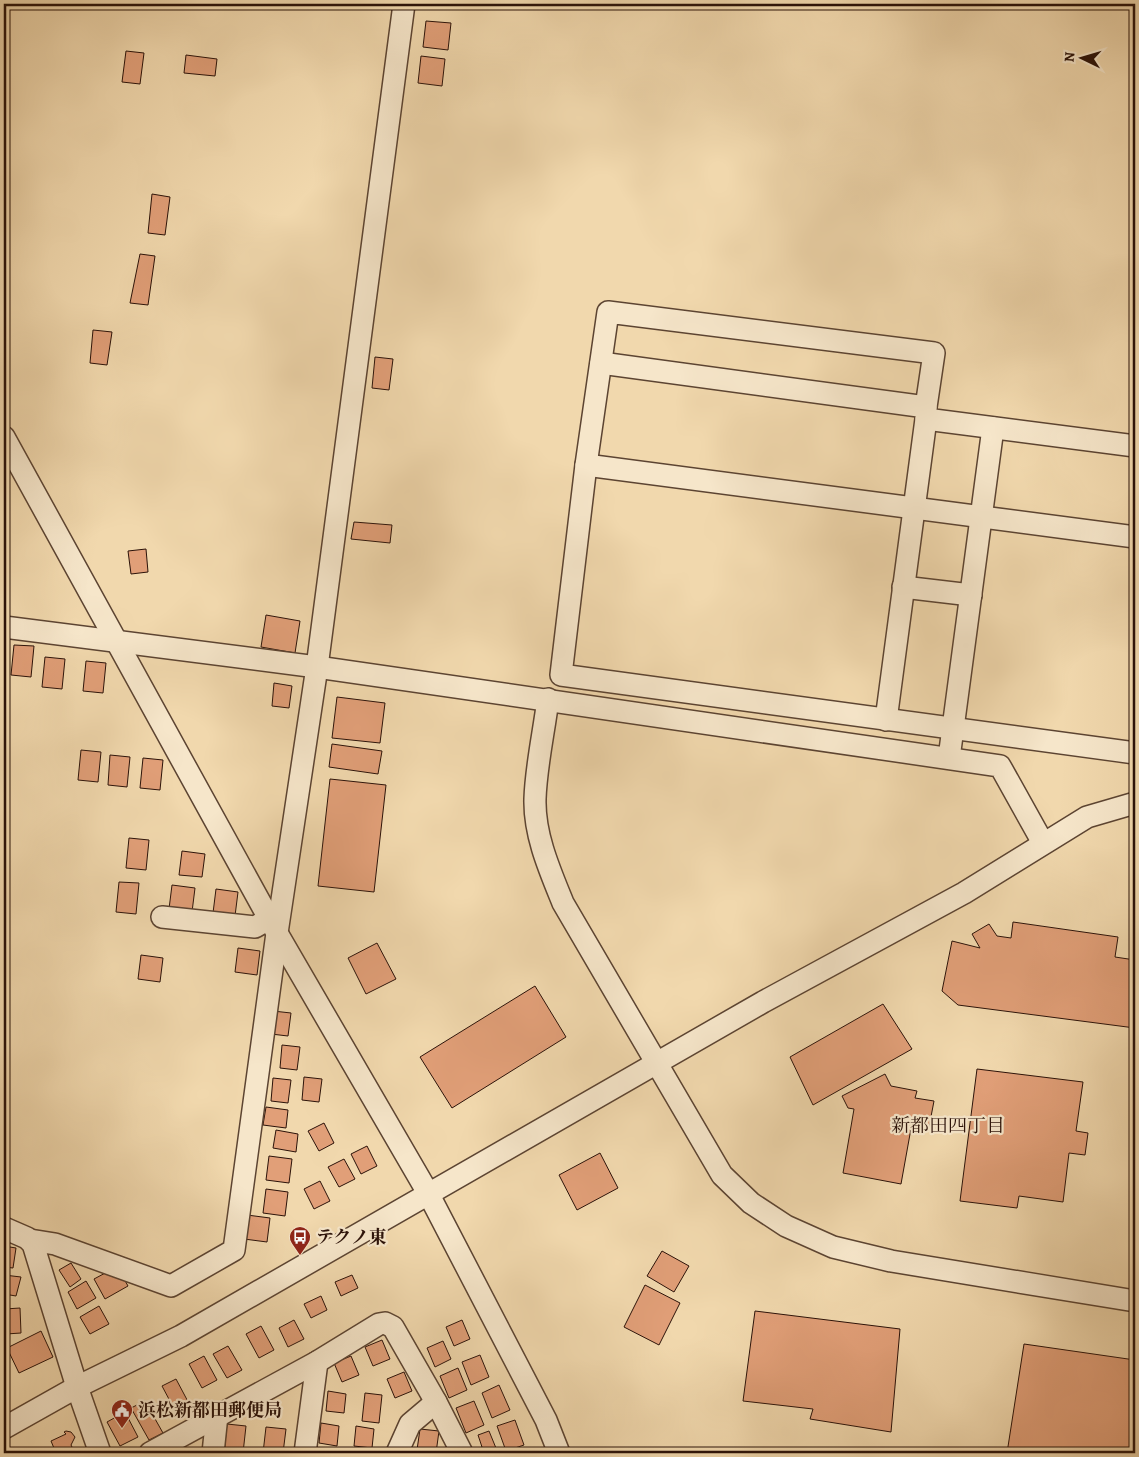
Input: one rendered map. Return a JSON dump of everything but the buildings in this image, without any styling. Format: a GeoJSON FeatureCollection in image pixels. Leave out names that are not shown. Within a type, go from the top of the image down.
{"type":"FeatureCollection","features":[{"type":"Feature","properties":{"kind":"street"},"geometry":{"type":"LineString","coordinates":[[4,1228],[30,1240],[55,1244],[171,1286],[234,1250],[273,926],[317,667],[404,4]]}},
{"type":"Feature","properties":{"kind":"street"},"geometry":{"type":"LineString","coordinates":[[886,720],[934,353],[608,312],[586,465],[561,675],[886,720],[1135,753]]}},
{"type":"Feature","properties":{"kind":"street"},"geometry":{"type":"LineString","coordinates":[[601,363],[926,413],[993,428],[1135,446]]}},
{"type":"Feature","properties":{"kind":"street"},"geometry":{"type":"LineString","coordinates":[[948,758],[993,428]]}},
{"type":"Feature","properties":{"kind":"street"},"geometry":{"type":"LineString","coordinates":[[4,438],[273,926],[428,1193],[546,1420],[559,1453]]}},
{"type":"Feature","properties":{"kind":"street"},"geometry":{"type":"LineString","coordinates":[[586,465],[1135,537]]}},
{"type":"Feature","properties":{"kind":"street"},"geometry":{"type":"LineString","coordinates":[[904,587],[970,595]]}},
{"type":"Feature","properties":{"kind":"street"},"geometry":{"type":"LineString","coordinates":[[4,628],[317,667],[548,699],[1000,766],[1043,843]]}},
{"type":"Feature","properties":{"kind":"street"},"geometry":{"type":"LineString","coordinates":[[548,699],[535,800],[539,834],[548,866],[564,903],[722,1175],[751,1203],[786,1226],[833,1247],[891,1261],[1135,1301]]}},
{"type":"Feature","properties":{"kind":"street"},"geometry":{"type":"LineString","coordinates":[[4,1428],[77,1387],[181,1336],[822,969],[964,893],[1043,843],[1087,818],[1135,803]]}},
{"type":"Feature","properties":{"kind":"street"},"geometry":{"type":"LineString","coordinates":[[162,917],[255,927],[273,926]]}},
{"type":"Feature","properties":{"kind":"street"},"geometry":{"type":"LineString","coordinates":[[30,1240],[40,1263],[77,1387],[100,1453]]}},
{"type":"Feature","properties":{"kind":"street"},"geometry":{"type":"LineString","coordinates":[[150,1453],[317,1362],[380,1324],[390,1324],[436,1402],[462,1453]]}},
{"type":"Feature","properties":{"kind":"street"},"geometry":{"type":"LineString","coordinates":[[305,1453],[317,1362]]}},
{"type":"Feature","properties":{"kind":"street"},"geometry":{"type":"LineString","coordinates":[[396,1453],[410,1424],[436,1402]]}},
{"type":"Feature","properties":{"kind":"street"},"geometry":{"type":"LineString","coordinates":[[212,1453],[218,1416]]}},
{"type":"Feature","properties":{"kind":"place","name":"テクノ東"},"geometry":{"type":"Point","coordinates":[300,1256]}},
{"type":"Feature","properties":{"kind":"place","name":"浜松新都田郵便局"},"geometry":{"type":"Point","coordinates":[122,1429]}},
{"type":"Feature","properties":{"kind":"district","name":"新都田四丁目"},"geometry":{"type":"Point","coordinates":[948,1125]}}]}
